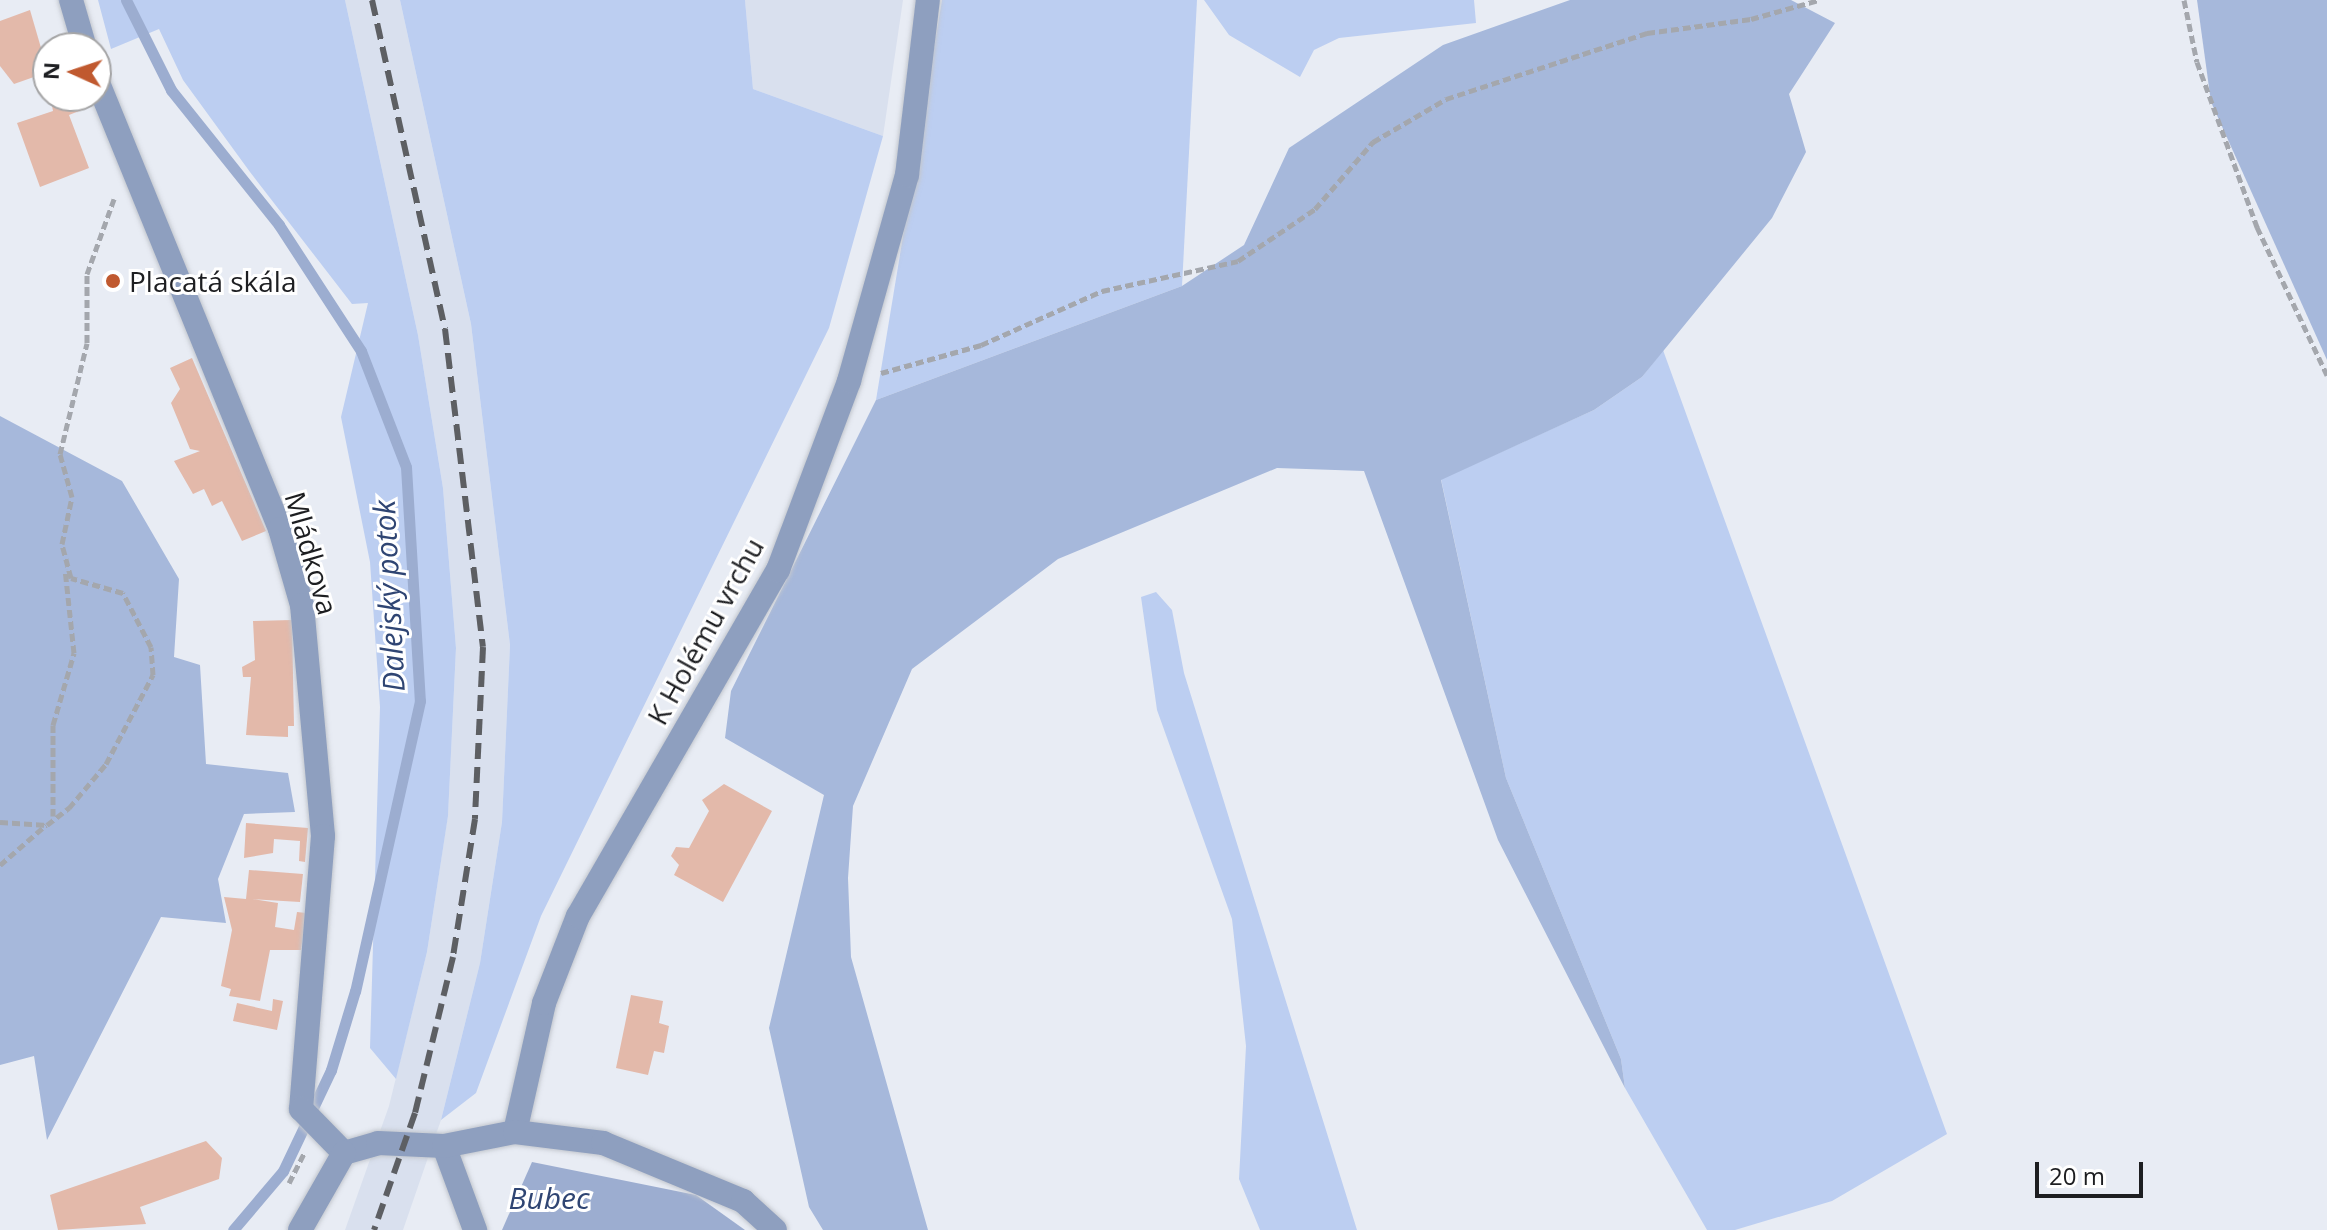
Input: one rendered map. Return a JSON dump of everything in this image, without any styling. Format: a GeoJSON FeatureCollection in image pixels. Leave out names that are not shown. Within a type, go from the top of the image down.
{"type":"FeatureCollection","features":[{"type":"Feature","properties":{"kind":"street"},"geometry":{"type":"LineString","coordinates":[[71,0],[80,32]]}},
{"type":"Feature","properties":{"kind":"street","name":"K Holému vrchu"},"geometry":{"type":"LineString","coordinates":[[515,1132],[544,1003],[578,916],[778,570],[849,381],[907,175],[928,0]]}},
{"type":"Feature","properties":{"kind":"street","name":"Mládkova"},"geometry":{"type":"LineString","coordinates":[[108,112],[134,182],[280,529],[302,605],[323,836],[301,1109],[323,1126],[344,1153]]}},
{"type":"Feature","properties":{"kind":"street"},"geometry":{"type":"LineString","coordinates":[[300,1230],[344,1153],[378,1143],[444,1146],[515,1132],[603,1143],[743,1201],[775,1230]]}},
{"type":"Feature","properties":{"kind":"street"},"geometry":{"type":"LineString","coordinates":[[444,1146],[475,1230]]}},
{"type":"Feature","properties":{"kind":"path"},"geometry":{"type":"LineString","coordinates":[[849,381],[981,345],[1102,291],[1238,261],[1315,209],[1373,142],[1446,99],[1647,33],[1751,19],[1819,0]]}},
{"type":"Feature","properties":{"kind":"path"},"geometry":{"type":"LineString","coordinates":[[2184,0],[2197,62],[2257,227],[2327,375]]}},
{"type":"Feature","properties":{"kind":"path"},"geometry":{"type":"LineString","coordinates":[[53,816],[53,725],[74,653],[65,568],[72,497],[60,454],[87,343],[89,262],[107,208],[134,182]]}},
{"type":"Feature","properties":{"kind":"path"},"geometry":{"type":"LineString","coordinates":[[0,865],[47,825],[106,764],[153,675],[151,647],[123,593],[71,578],[65,568]]}},
{"type":"Feature","properties":{"kind":"path"},"geometry":{"type":"LineString","coordinates":[[0,822],[47,825]]}},
{"type":"Feature","properties":{"kind":"shaded area"},"geometry":{"type":"Polygon","coordinates":[[[98,0],[345,0],[418,335],[443,488],[456,648],[448,816],[427,952],[396,1079],[370,1048],[380,707],[370,562],[341,417],[368,303],[352,304],[250,172],[183,80],[159,29],[112,49],[112,32],[106,32],[98,0]]]}},
{"type":"Feature","properties":{"kind":"shaded area"},"geometry":{"type":"Polygon","coordinates":[[[345,0],[400,0],[471,324],[510,645],[502,822],[480,963],[441,1120],[403,1230],[345,1230],[389,1106],[427,952],[448,815],[456,648],[443,488],[418,335],[345,0]]]}},
{"type":"Feature","properties":{"kind":"shaded area"},"geometry":{"type":"Polygon","coordinates":[[[400,0],[745,0],[753,89],[883,136],[829,328],[541,916],[476,1093],[441,1120],[480,963],[502,822],[510,645],[471,324],[400,0]]]}},
{"type":"Feature","properties":{"kind":"shaded area"},"geometry":{"type":"Polygon","coordinates":[[[745,0],[903,0],[883,136],[753,89],[745,0]]]}},
{"type":"Feature","properties":{"kind":"shaded area"},"geometry":{"type":"Polygon","coordinates":[[[942,0],[1197,0],[1182,286],[876,400],[942,0]]]}},
{"type":"Feature","properties":{"kind":"shaded area"},"geometry":{"type":"Polygon","coordinates":[[[1204,0],[1474,0],[1476,23],[1339,38],[1314,50],[1300,77],[1229,35],[1204,0]]]}},
{"type":"Feature","properties":{"kind":"shaded area"},"geometry":{"type":"Polygon","coordinates":[[[1570,0],[1791,0],[1835,23],[1789,94],[1806,152],[1772,218],[1642,377],[1594,410],[1441,480],[1506,778],[1621,1059],[1625,1088],[1498,840],[1364,471],[1277,468],[1058,559],[912,669],[853,806],[848,878],[851,957],[928,1230],[823,1230],[809,1207],[769,1028],[824,795],[725,738],[731,691],[876,400],[1182,286],[1244,245],[1289,148],[1443,45],[1570,0]]]}},
{"type":"Feature","properties":{"kind":"shaded area"},"geometry":{"type":"Polygon","coordinates":[[[2197,0],[2327,0],[2327,360],[2211,102],[2197,0]]]}},
{"type":"Feature","properties":{"kind":"shaded area"},"geometry":{"type":"Polygon","coordinates":[[[1663,350],[1947,1134],[1832,1201],[1735,1230],[1707,1230],[1625,1088],[1621,1059],[1506,778],[1441,479],[1594,410],[1642,377],[1663,350]]]}},
{"type":"Feature","properties":{"kind":"shaded area"},"geometry":{"type":"Polygon","coordinates":[[[0,416],[122,481],[179,579],[174,657],[200,665],[206,764],[288,773],[295,812],[244,814],[218,879],[226,923],[161,917],[47,1140],[34,1056],[0,1065],[0,416]]]}},
{"type":"Feature","properties":{"kind":"shaded area"},"geometry":{"type":"Polygon","coordinates":[[[1156,592],[1172,610],[1184,673],[1357,1230],[1260,1230],[1239,1179],[1246,1046],[1232,919],[1157,710],[1141,597],[1156,592]]]}},
{"type":"Feature","properties":{"kind":"water","name":"Bubec"},"geometry":{"type":"Polygon","coordinates":[[[532,1162],[696,1195],[745,1230],[502,1230],[532,1162]]]}},
{"type":"Feature","properties":{"kind":"building"},"geometry":{"type":"Polygon","coordinates":[[[30,10],[36,32],[32,32],[32,78],[14,84],[0,66],[0,21],[30,10]]]}},
{"type":"Feature","properties":{"kind":"building"},"geometry":{"type":"Polygon","coordinates":[[[50,112],[76,112],[69,115],[89,168],[40,187],[17,123],[50,112]]]}},
{"type":"Feature","properties":{"kind":"building"},"geometry":{"type":"Polygon","coordinates":[[[192,358],[266,531],[242,541],[222,501],[212,506],[204,489],[193,494],[174,461],[200,451],[190,449],[171,403],[180,389],[170,368],[192,358]]]}},
{"type":"Feature","properties":{"kind":"building"},"geometry":{"type":"Polygon","coordinates":[[[292,620],[294,726],[288,726],[288,737],[246,735],[251,677],[243,677],[242,667],[255,660],[253,621],[292,620]]]}},
{"type":"Feature","properties":{"kind":"building"},"geometry":{"type":"Polygon","coordinates":[[[724,784],[772,811],[723,902],[674,875],[679,865],[671,856],[676,847],[689,848],[709,811],[702,800],[724,784]]]}},
{"type":"Feature","properties":{"kind":"building"},"geometry":{"type":"Polygon","coordinates":[[[246,823],[308,828],[305,862],[299,861],[300,841],[274,839],[273,853],[244,858],[246,823]]]}},
{"type":"Feature","properties":{"kind":"building"},"geometry":{"type":"Polygon","coordinates":[[[249,870],[303,874],[300,902],[252,899],[278,903],[275,927],[294,930],[297,912],[306,913],[301,950],[270,950],[260,1001],[229,996],[231,989],[221,986],[232,930],[224,897],[246,899],[249,870]]]}},
{"type":"Feature","properties":{"kind":"building"},"geometry":{"type":"Polygon","coordinates":[[[631,995],[663,1001],[659,1023],[669,1026],[664,1053],[654,1051],[648,1075],[616,1068],[631,995]]]}},
{"type":"Feature","properties":{"kind":"building"},"geometry":{"type":"Polygon","coordinates":[[[273,999],[283,1001],[277,1030],[233,1021],[237,1003],[272,1011],[273,999]]]}},
{"type":"Feature","properties":{"kind":"building"},"geometry":{"type":"Polygon","coordinates":[[[206,1141],[222,1158],[219,1179],[140,1207],[146,1224],[58,1230],[50,1195],[206,1141]]]}},
{"type":"Feature","properties":{"kind":"waterway","name":"Dalejský potok"},"geometry":{"type":"LineString","coordinates":[[126,0],[171,90],[279,225],[361,351],[406,467],[420,701],[355,991],[331,1070],[283,1171],[233,1230]]}},
{"type":"Feature","properties":{"kind":"railway"},"geometry":{"type":"LineString","coordinates":[[372,0],[445,329],[483,647],[475,819],[453,957],[415,1113],[374,1230]]}},
{"type":"Feature","properties":{"kind":"place","name":"Placatá skála"},"geometry":{"type":"Point","coordinates":[113,281]}}]}
